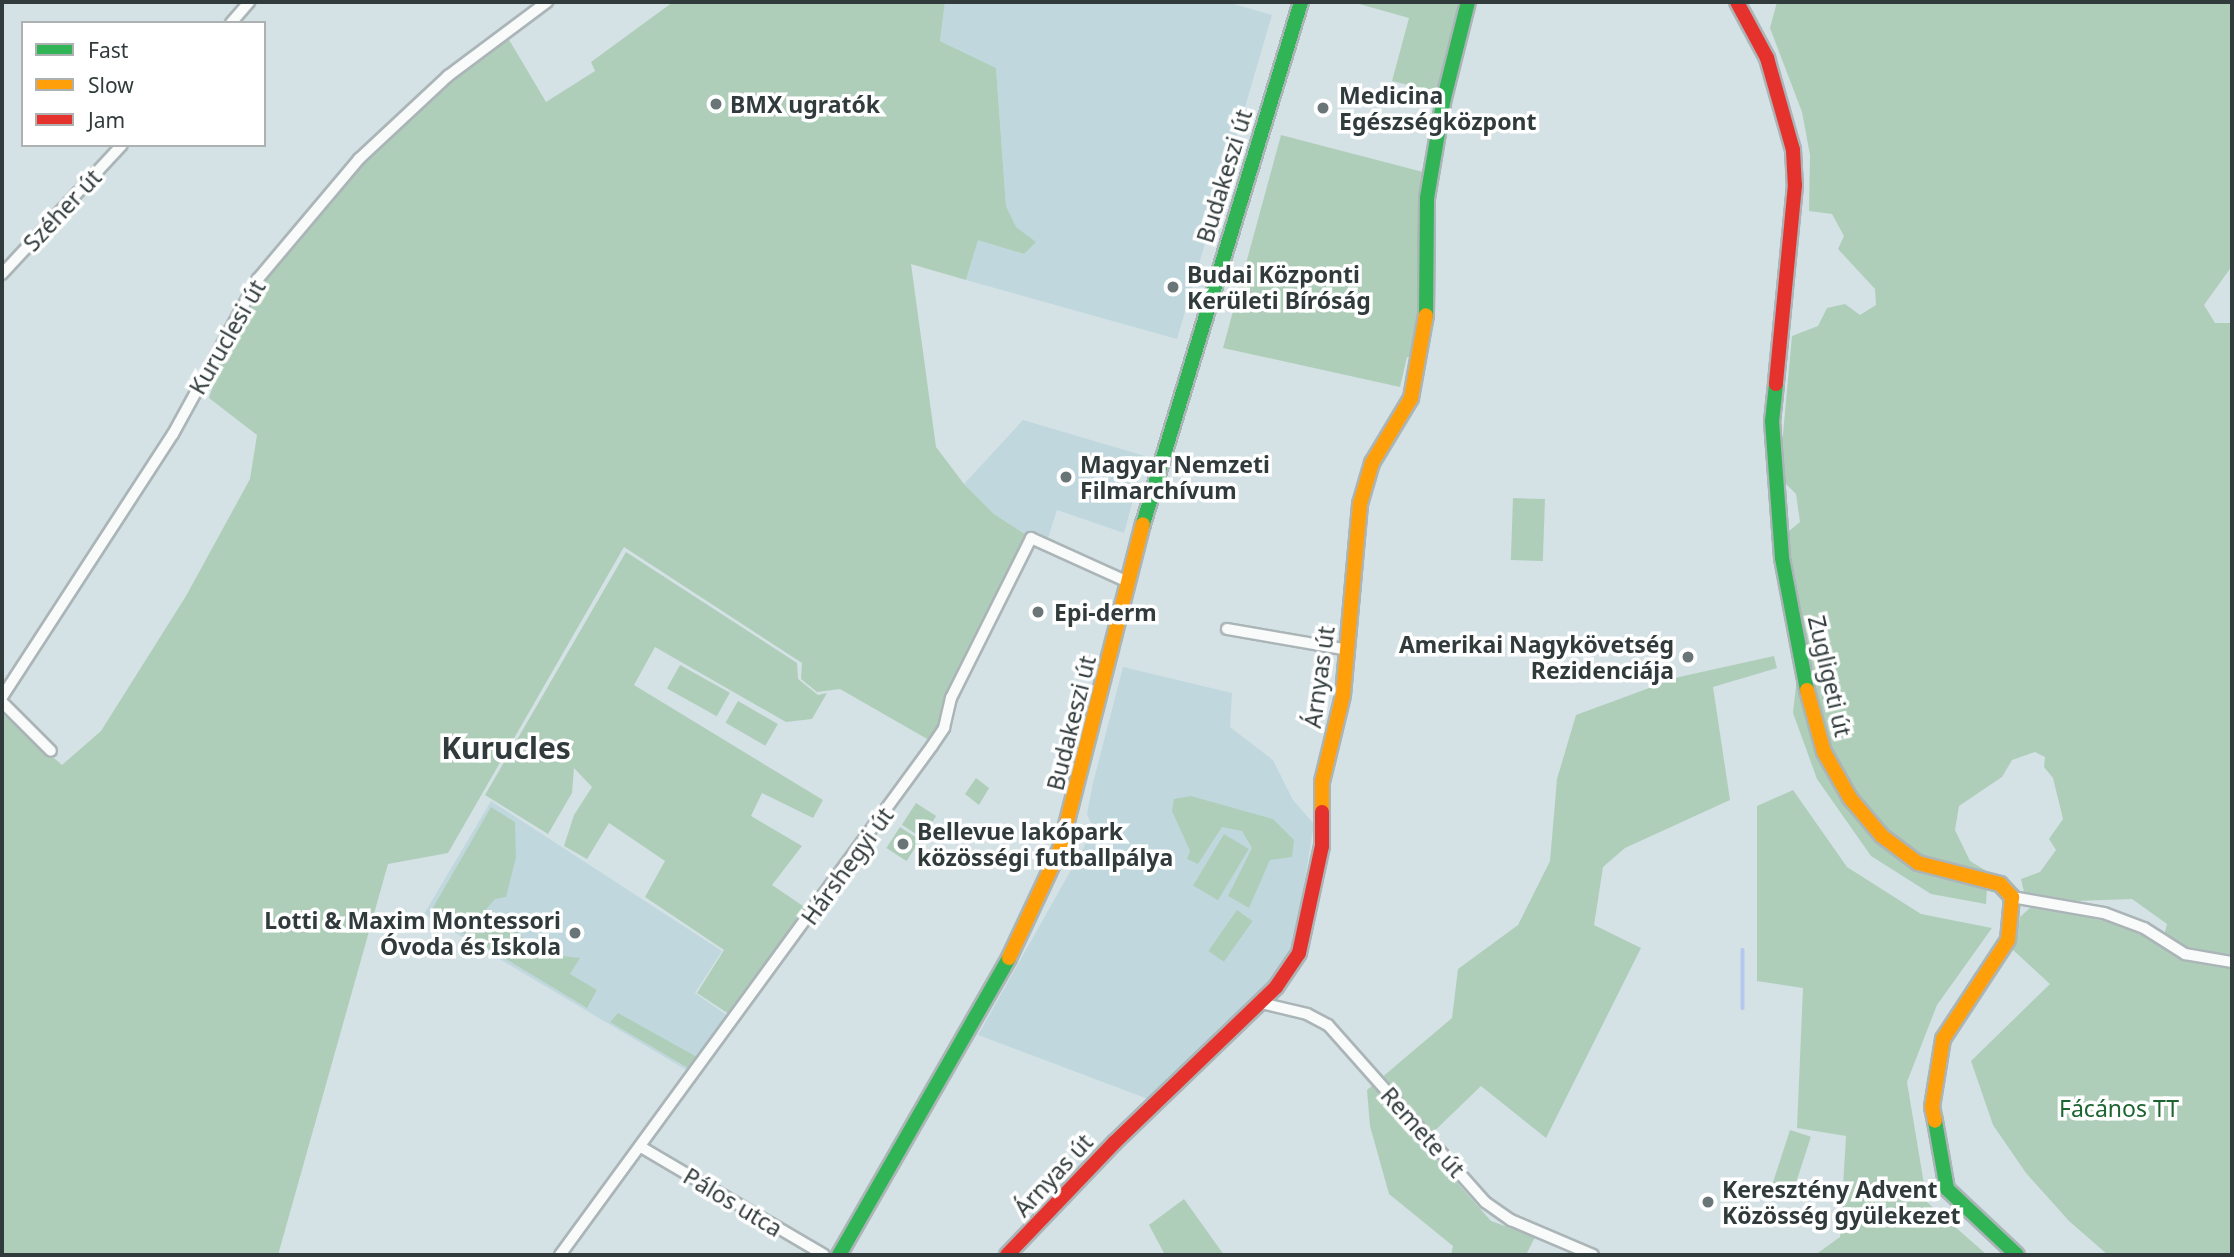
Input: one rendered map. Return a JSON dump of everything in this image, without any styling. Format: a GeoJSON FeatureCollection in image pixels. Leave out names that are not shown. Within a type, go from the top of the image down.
{"type":"FeatureCollection","features":[{"type":"Feature","properties":{"kind":"street"},"geometry":{"type":"LineString","coordinates":[[233,21],[249,2]]}},
{"type":"Feature","properties":{"kind":"street","name":"Kuruclesi út"},"geometry":{"type":"LineString","coordinates":[[51,751],[25,720],[2,699],[173,434],[258,279],[359,159],[448,76],[547,2]]}},
{"type":"Feature","properties":{"kind":"street","name":"Budakeszi út"},"geometry":{"type":"LineString","coordinates":[[839,1255],[1014,949],[1054,865],[1080,784],[1128,582],[1301,2]]}},
{"type":"Feature","properties":{"kind":"street","name":"Árnyas út"},"geometry":{"type":"LineString","coordinates":[[1007,1255],[1114,1143],[1261,1003],[1298,953],[1322,846],[1322,782],[1343,695],[1360,504],[1372,463],[1411,398],[1420,360],[1429,288],[1427,198],[1444,97],[1468,2]]}},
{"type":"Feature","properties":{"kind":"street","name":"Zugligeti út"},"geometry":{"type":"LineString","coordinates":[[1737,2],[1767,58],[1787,115],[1793,150],[1795,185],[1772,421],[1783,558],[1812,716],[1824,752],[1850,798],[1890,844],[1935,870],[2000,884],[2012,897]]}},
{"type":"Feature","properties":{"kind":"street","name":"Széher út"},"geometry":{"type":"LineString","coordinates":[[2,274],[120,147]]}},
{"type":"Feature","properties":{"kind":"street","name":"Hárshegyi út"},"geometry":{"type":"LineString","coordinates":[[560,1255],[944,728],[951,698],[1031,538],[1128,582]]}},
{"type":"Feature","properties":{"kind":"street"},"geometry":{"type":"LineString","coordinates":[[1227,629],[1348,650]]}},
{"type":"Feature","properties":{"kind":"street"},"geometry":{"type":"LineString","coordinates":[[2017,1255],[1947,1189],[1932,1107],[1935,1063],[1943,1039],[2008,940],[2012,897],[2104,913],[2144,928],[2185,954],[2232,962]]}},
{"type":"Feature","properties":{"kind":"street","name":"Remete út"},"geometry":{"type":"LineString","coordinates":[[1261,1003],[1307,1014],[1328,1025],[1485,1202],[1511,1220],[1593,1255]]}},
{"type":"Feature","properties":{"kind":"street","name":"Pálos utca"},"geometry":{"type":"LineString","coordinates":[[641,1147],[824,1255]]}},
{"type":"Feature","properties":{"kind":"shaded area"},"geometry":{"type":"Polygon","coordinates":[[[945,2],[1227,2],[1272,15],[1177,339],[966,280],[978,239],[1024,254],[1006,206],[996,68],[940,41],[945,2]]]}},
{"type":"Feature","properties":{"kind":"shaded area"},"geometry":{"type":"Polygon","coordinates":[[[1023,420],[1145,456],[1124,533],[1057,510],[1047,541],[1031,538],[994,514],[964,484],[1023,420]]]}},
{"type":"Feature","properties":{"kind":"shaded area"},"geometry":{"type":"Polygon","coordinates":[[[1123,667],[1232,693],[1230,727],[1273,760],[1293,800],[1314,824],[1294,945],[1269,984],[1148,1099],[978,1035],[1089,838],[1092,826],[1087,814],[1093,783],[1123,667]]]}},
{"type":"Feature","properties":{"kind":"shaded area","name":"Lotti & Maxim Montessori Óvoda és Iskola"},"geometry":{"type":"Polygon","coordinates":[[[491,801],[722,951],[695,993],[728,1016],[688,1071],[424,914],[491,801]]]}},
{"type":"Feature","properties":{"kind":"green space"},"geometry":{"type":"Polygon","coordinates":[[[673,2],[945,2],[940,41],[996,68],[1006,206],[1016,227],[1036,242],[1024,254],[978,240],[966,280],[911,264],[936,447],[964,484],[994,514],[1031,538],[1017,554],[948,696],[940,723],[929,740],[840,689],[817,692],[801,679],[802,663],[624,547],[448,853],[388,864],[278,1255],[2,1255],[2,713],[62,765],[101,731],[186,596],[250,479],[257,435],[209,398],[232,327],[249,292],[359,159],[505,33],[546,102],[595,71],[591,62],[673,2]]]}},
{"type":"Feature","properties":{"kind":"green space"},"geometry":{"type":"Polygon","coordinates":[[[1352,2],[1459,2],[1437,92],[1392,81],[1409,18],[1352,2]]]}},
{"type":"Feature","properties":{"kind":"green space","name":"Fácános TT"},"geometry":{"type":"Polygon","coordinates":[[[1777,2],[2232,2],[2232,266],[2204,305],[2215,323],[2232,323],[2232,1255],[2108,1255],[2069,1221],[2026,1173],[1993,1125],[1971,1061],[2050,984],[2013,950],[2020,917],[2032,906],[2115,923],[2178,952],[2162,943],[2167,924],[2132,899],[2075,901],[2024,892],[2021,879],[2040,872],[2056,850],[2049,839],[2063,819],[2053,778],[2044,767],[2045,757],[2035,752],[2012,760],[2002,777],[1959,806],[1955,830],[1970,861],[1988,872],[1986,904],[1931,894],[1871,856],[1817,779],[1793,713],[1800,650],[1784,535],[1800,522],[1796,494],[1779,477],[1792,336],[1818,326],[1827,308],[1845,304],[1860,315],[1876,305],[1875,289],[1838,249],[1844,236],[1832,214],[1809,211],[1810,155],[1802,112],[1770,28],[1777,2]]]}},
{"type":"Feature","properties":{"kind":"green space"},"geometry":{"type":"Polygon","coordinates":[[[1281,135],[1423,172],[1423,296],[1416,358],[1407,357],[1400,387],[1223,348],[1281,135]]]}},
{"type":"Feature","properties":{"kind":"green space"},"geometry":{"type":"Polygon","coordinates":[[[1513,498],[1545,499],[1543,561],[1511,560],[1513,498]]]}},
{"type":"Feature","properties":{"kind":"green space"},"geometry":{"type":"Polygon","coordinates":[[[626,552],[797,663],[798,679],[818,695],[827,693],[812,719],[786,722],[655,647],[634,685],[823,800],[813,818],[762,793],[751,816],[802,846],[772,885],[806,908],[729,1014],[697,993],[724,950],[645,897],[665,861],[609,823],[587,859],[564,846],[574,815],[592,787],[574,768],[572,793],[548,834],[485,795],[626,552]]]}},
{"type":"Feature","properties":{"kind":"green space"},"geometry":{"type":"Polygon","coordinates":[[[1774,656],[1777,668],[1713,687],[1730,800],[1625,848],[1603,867],[1594,925],[1641,948],[1546,1138],[1481,1086],[1422,1143],[1491,1221],[1535,1237],[1526,1255],[1451,1255],[1453,1246],[1389,1194],[1370,1126],[1367,1090],[1452,1018],[1458,969],[1518,925],[1550,861],[1557,779],[1576,715],[1679,677],[1774,656]]]}},
{"type":"Feature","properties":{"kind":"green space"},"geometry":{"type":"Polygon","coordinates":[[[680,665],[730,693],[717,716],[667,689],[680,665]]]}},
{"type":"Feature","properties":{"kind":"green space"},"geometry":{"type":"Polygon","coordinates":[[[738,701],[778,724],[765,746],[726,723],[738,701]]]}},
{"type":"Feature","properties":{"kind":"green space"},"geometry":{"type":"Polygon","coordinates":[[[976,778],[989,788],[979,805],[965,794],[976,778]]]}},
{"type":"Feature","properties":{"kind":"green space"},"geometry":{"type":"Polygon","coordinates":[[[1793,790],[1847,867],[1921,914],[1992,928],[1937,1005],[1907,1082],[1927,1202],[1987,1255],[1815,1255],[1840,1237],[1846,1136],[1797,1128],[1803,988],[1757,981],[1757,806],[1793,790]]]}},
{"type":"Feature","properties":{"kind":"green space"},"geometry":{"type":"Polygon","coordinates":[[[1191,796],[1273,819],[1294,840],[1292,857],[1270,860],[1249,908],[1228,896],[1252,848],[1242,831],[1222,827],[1198,864],[1187,859],[1190,851],[1172,811],[1174,799],[1191,796]]]}},
{"type":"Feature","properties":{"kind":"green space"},"geometry":{"type":"Polygon","coordinates":[[[916,803],[936,816],[922,838],[902,825],[916,803]]]}},
{"type":"Feature","properties":{"kind":"green space"},"geometry":{"type":"Polygon","coordinates":[[[491,807],[515,822],[516,857],[506,897],[495,899],[483,913],[500,915],[538,953],[580,958],[570,974],[597,990],[587,1008],[430,913],[491,807]]]}},
{"type":"Feature","properties":{"kind":"green space","name":"Bellevue lakópark közösségi futballpálya"},"geometry":{"type":"Polygon","coordinates":[[[900,827],[920,840],[907,861],[886,848],[900,827]]]}},
{"type":"Feature","properties":{"kind":"green space"},"geometry":{"type":"Polygon","coordinates":[[[1224,834],[1249,849],[1218,900],[1193,885],[1224,834]]]}},
{"type":"Feature","properties":{"kind":"green space"},"geometry":{"type":"Polygon","coordinates":[[[1237,910],[1253,921],[1224,962],[1208,951],[1237,910]]]}},
{"type":"Feature","properties":{"kind":"green space"},"geometry":{"type":"Polygon","coordinates":[[[618,1013],[697,1057],[688,1068],[610,1022],[618,1013]]]}},
{"type":"Feature","properties":{"kind":"green space"},"geometry":{"type":"Polygon","coordinates":[[[1790,1130],[1811,1137],[1793,1193],[1772,1186],[1790,1130]]]}},
{"type":"Feature","properties":{"kind":"green space"},"geometry":{"type":"Polygon","coordinates":[[[1184,1199],[1224,1255],[1165,1255],[1149,1225],[1184,1199]]]}},
{"type":"Feature","properties":{"kind":"waterway"},"geometry":{"type":"LineString","coordinates":[[1743,950],[1743,1008]]}},
{"type":"Feature","properties":{"kind":"traffic: fast"},"geometry":{"type":"LineString","coordinates":[[1143,524],[1301,2]]}},
{"type":"Feature","properties":{"kind":"traffic: fast"},"geometry":{"type":"LineString","coordinates":[[1426,315],[1427,198],[1444,98],[1468,2]]}},
{"type":"Feature","properties":{"kind":"traffic: fast"},"geometry":{"type":"LineString","coordinates":[[1776,384],[1772,421],[1782,558],[1807,690]]}},
{"type":"Feature","properties":{"kind":"traffic: fast"},"geometry":{"type":"LineString","coordinates":[[839,1255],[1009,958]]}},
{"type":"Feature","properties":{"kind":"traffic: fast"},"geometry":{"type":"LineString","coordinates":[[1935,1121],[1947,1189],[2017,1255]]}},
{"type":"Feature","properties":{"kind":"traffic: slow"},"geometry":{"type":"LineString","coordinates":[[1322,812],[1322,782],[1343,695],[1360,504],[1372,463],[1411,398],[1426,315]]}},
{"type":"Feature","properties":{"kind":"traffic: slow"},"geometry":{"type":"LineString","coordinates":[[1009,958],[1060,849],[1143,524]]}},
{"type":"Feature","properties":{"kind":"traffic: slow"},"geometry":{"type":"LineString","coordinates":[[1807,690],[1824,752],[1850,798],[1882,836],[1918,863],[2000,884],[2012,897],[2008,940],[1943,1039],[1932,1107],[1935,1121]]}},
{"type":"Feature","properties":{"kind":"traffic: jam"},"geometry":{"type":"LineString","coordinates":[[1737,2],[1767,58],[1793,150],[1795,185],[1776,384]]}},
{"type":"Feature","properties":{"kind":"traffic: jam"},"geometry":{"type":"LineString","coordinates":[[1007,1255],[1114,1143],[1276,987],[1299,953],[1322,846],[1322,812]]}},
{"type":"Feature","properties":{"kind":"place","name":"BMX ugratók"},"geometry":{"type":"Point","coordinates":[716,104]}},
{"type":"Feature","properties":{"kind":"place","name":"Medicina Egészségközpont"},"geometry":{"type":"Point","coordinates":[1323,108]}},
{"type":"Feature","properties":{"kind":"place","name":"Budai Központi Kerületi Bíróság"},"geometry":{"type":"Point","coordinates":[1173,287]}},
{"type":"Feature","properties":{"kind":"place","name":"Magyar Nemzeti Filmarchívum"},"geometry":{"type":"Point","coordinates":[1066,477]}},
{"type":"Feature","properties":{"kind":"place","name":"Epi-derm"},"geometry":{"type":"Point","coordinates":[1038,612]}},
{"type":"Feature","properties":{"kind":"place","name":"Amerikai Nagykövetség Rezidenciája"},"geometry":{"type":"Point","coordinates":[1688,657]}},
{"type":"Feature","properties":{"kind":"place","name":"Bellevue lakópark közösségi futballpálya"},"geometry":{"type":"Point","coordinates":[903,844]}},
{"type":"Feature","properties":{"kind":"place","name":"Lotti & Maxim Montessori Óvoda és Iskola"},"geometry":{"type":"Point","coordinates":[575,933]}},
{"type":"Feature","properties":{"kind":"place","name":"Keresztény Advent Közösség gyülekezet"},"geometry":{"type":"Point","coordinates":[1708,1202]}},
{"type":"Feature","properties":{"kind":"district","name":"Kurucles"},"geometry":{"type":"Point","coordinates":[506,748]}}]}
